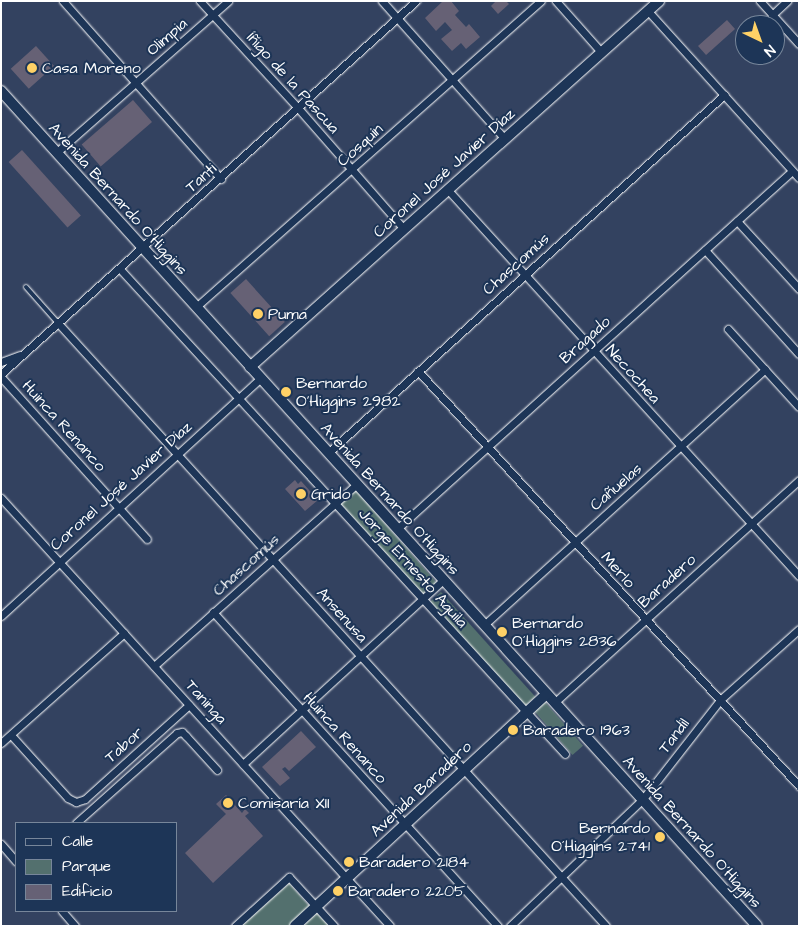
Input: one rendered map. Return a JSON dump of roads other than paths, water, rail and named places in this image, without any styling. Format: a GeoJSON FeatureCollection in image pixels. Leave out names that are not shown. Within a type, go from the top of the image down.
{"type":"FeatureCollection","features":[{"type":"Feature","properties":{"kind":"main road","name":"Coronel José Javier Díaz"},"geometry":{"type":"LineString","coordinates":[[250,367],[659,1]]}},
{"type":"Feature","properties":{"kind":"main road","name":"Avenida Bernardo O'Higgins"},"geometry":{"type":"LineString","coordinates":[[1,91],[142,249],[757,926]]}},
{"type":"Feature","properties":{"kind":"main road","name":"Avenida Baradero"},"geometry":{"type":"LineString","coordinates":[[295,926],[546,694]]}},
{"type":"Feature","properties":{"kind":"street"},"geometry":{"type":"LineString","coordinates":[[63,1],[221,178]]}},
{"type":"Feature","properties":{"kind":"street","name":"Íñigo de la Pascua"},"geometry":{"type":"LineString","coordinates":[[200,1],[298,108],[404,229]]}},
{"type":"Feature","properties":{"kind":"street","name":"Olimpia"},"geometry":{"type":"LineString","coordinates":[[56,152],[228,1]]}},
{"type":"Feature","properties":{"kind":"street"},"geometry":{"type":"LineString","coordinates":[[382,1],[505,139]]}},
{"type":"Feature","properties":{"kind":"street","name":"Tanti"},"geometry":{"type":"LineString","coordinates":[[1,375],[416,1]]}},
{"type":"Feature","properties":{"kind":"street","name":"Cosquín"},"geometry":{"type":"LineString","coordinates":[[196,308],[541,1]]}},
{"type":"Feature","properties":{"kind":"street"},"geometry":{"type":"LineString","coordinates":[[556,1],[602,53]]}},
{"type":"Feature","properties":{"kind":"street"},"geometry":{"type":"LineString","coordinates":[[760,1],[772,15],[787,1]]}},
{"type":"Feature","properties":{"kind":"street"},"geometry":{"type":"LineString","coordinates":[[648,11],[799,178]]}},
{"type":"Feature","properties":{"kind":"street"},"geometry":{"type":"LineString","coordinates":[[785,29],[799,44]]}},
{"type":"Feature","properties":{"kind":"street","name":"Chascomús"},"geometry":{"type":"LineString","coordinates":[[328,453],[724,95]]}},
{"type":"Feature","properties":{"kind":"street","name":"Bragado"},"geometry":{"type":"LineString","coordinates":[[397,529],[792,171]]}},
{"type":"Feature","properties":{"kind":"street","name":"Necochea"},"geometry":{"type":"LineString","coordinates":[[448,190],[799,576]]}},
{"type":"Feature","properties":{"kind":"street"},"geometry":{"type":"LineString","coordinates":[[737,221],[799,289]]}},
{"type":"Feature","properties":{"kind":"street"},"geometry":{"type":"LineString","coordinates":[[705,250],[799,354]]}},
{"type":"Feature","properties":{"kind":"street","name":"Jorge Ernesto Aguila"},"geometry":{"type":"LineString","coordinates":[[120,269],[565,754]]}},
{"type":"Feature","properties":{"kind":"street","name":"Ansenusa"},"geometry":{"type":"LineString","coordinates":[[58,323],[606,926]]}},
{"type":"Feature","properties":{"kind":"street"},"geometry":{"type":"LineString","coordinates":[[728,329],[799,408]]}},
{"type":"Feature","properties":{"kind":"street"},"geometry":{"type":"LineString","coordinates":[[1,362],[25,353]]}},
{"type":"Feature","properties":{"kind":"street","name":"Cañuelas"},"geometry":{"type":"LineString","coordinates":[[484,625],[574,542],[681,448],[765,369]]}},
{"type":"Feature","properties":{"kind":"street","name":"Merlo"},"geometry":{"type":"LineString","coordinates":[[418,371],[799,786]]}},
{"type":"Feature","properties":{"kind":"street","name":"Huinca Renanco"},"geometry":{"type":"LineString","coordinates":[[1,375],[147,539]]}},
{"type":"Feature","properties":{"kind":"street","name":"Coronel José Javier Díaz"},"geometry":{"type":"LineString","coordinates":[[1,616],[260,379]]}},
{"type":"Feature","properties":{"kind":"street","name":"Baradero"},"geometry":{"type":"LineString","coordinates":[[554,703],[799,480]]}},
{"type":"Feature","properties":{"kind":"street","name":"Chascomús"},"geometry":{"type":"LineString","coordinates":[[154,666],[356,485]]}},
{"type":"Feature","properties":{"kind":"street","name":"Taninga"},"geometry":{"type":"LineString","coordinates":[[1,498],[390,926]]}},
{"type":"Feature","properties":{"kind":"street"},"geometry":{"type":"LineString","coordinates":[[243,764],[443,580]]}},
{"type":"Feature","properties":{"kind":"street","name":"Huinca Renanco"},"geometry":{"type":"LineString","coordinates":[[214,612],[498,926]]}},
{"type":"Feature","properties":{"kind":"street","name":"Tandil"},"geometry":{"type":"LineString","coordinates":[[510,926],[642,800],[720,700],[799,629]]}},
{"type":"Feature","properties":{"kind":"street"},"geometry":{"type":"LineString","coordinates":[[1,743],[124,633]]}},
{"type":"Feature","properties":{"kind":"street","name":"Tabor"},"geometry":{"type":"LineString","coordinates":[[11,735],[68,798],[76,802],[85,800],[189,705]]}},
{"type":"Feature","properties":{"kind":"street"},"geometry":{"type":"LineString","coordinates":[[77,822],[177,733],[182,732],[217,770]]}},
{"type":"Feature","properties":{"kind":"street"},"geometry":{"type":"LineString","coordinates":[[114,773],[122,782]]}},
{"type":"Feature","properties":{"kind":"street"},"geometry":{"type":"LineString","coordinates":[[1,844],[15,860]]}},
{"type":"Feature","properties":{"kind":"street"},"geometry":{"type":"LineString","coordinates":[[235,926],[289,877],[334,926]]}},
{"type":"Feature","properties":{"kind":"street"},"geometry":{"type":"LineString","coordinates":[[63,912],[72,925]]}},
{"type":"Feature","properties":{"kind":"lane"},"geometry":{"type":"LineString","coordinates":[[26,287],[58,323]]}},
{"type":"Feature","properties":{"kind":"place","name":"Casa Moreno"},"geometry":{"type":"Point","coordinates":[32,68]}},
{"type":"Feature","properties":{"kind":"place","name":"Puma"},"geometry":{"type":"Point","coordinates":[258,314]}},
{"type":"Feature","properties":{"kind":"place","name":"Bernardo O'Higgins 2982"},"geometry":{"type":"Point","coordinates":[286,392]}},
{"type":"Feature","properties":{"kind":"place","name":"Grido"},"geometry":{"type":"Point","coordinates":[301,494]}},
{"type":"Feature","properties":{"kind":"place","name":"Bernardo O´Higgins 2836"},"geometry":{"type":"Point","coordinates":[502,632]}},
{"type":"Feature","properties":{"kind":"place","name":"Baradero 1963"},"geometry":{"type":"Point","coordinates":[513,730]}},
{"type":"Feature","properties":{"kind":"place","name":"Comisaría XII"},"geometry":{"type":"Point","coordinates":[228,803]}},
{"type":"Feature","properties":{"kind":"place","name":"Bernardo O´Higgins 2741"},"geometry":{"type":"Point","coordinates":[660,837]}},
{"type":"Feature","properties":{"kind":"place","name":"Baradero 2184"},"geometry":{"type":"Point","coordinates":[349,862]}},
{"type":"Feature","properties":{"kind":"place","name":"Baradero 2205"},"geometry":{"type":"Point","coordinates":[338,891]}}]}
